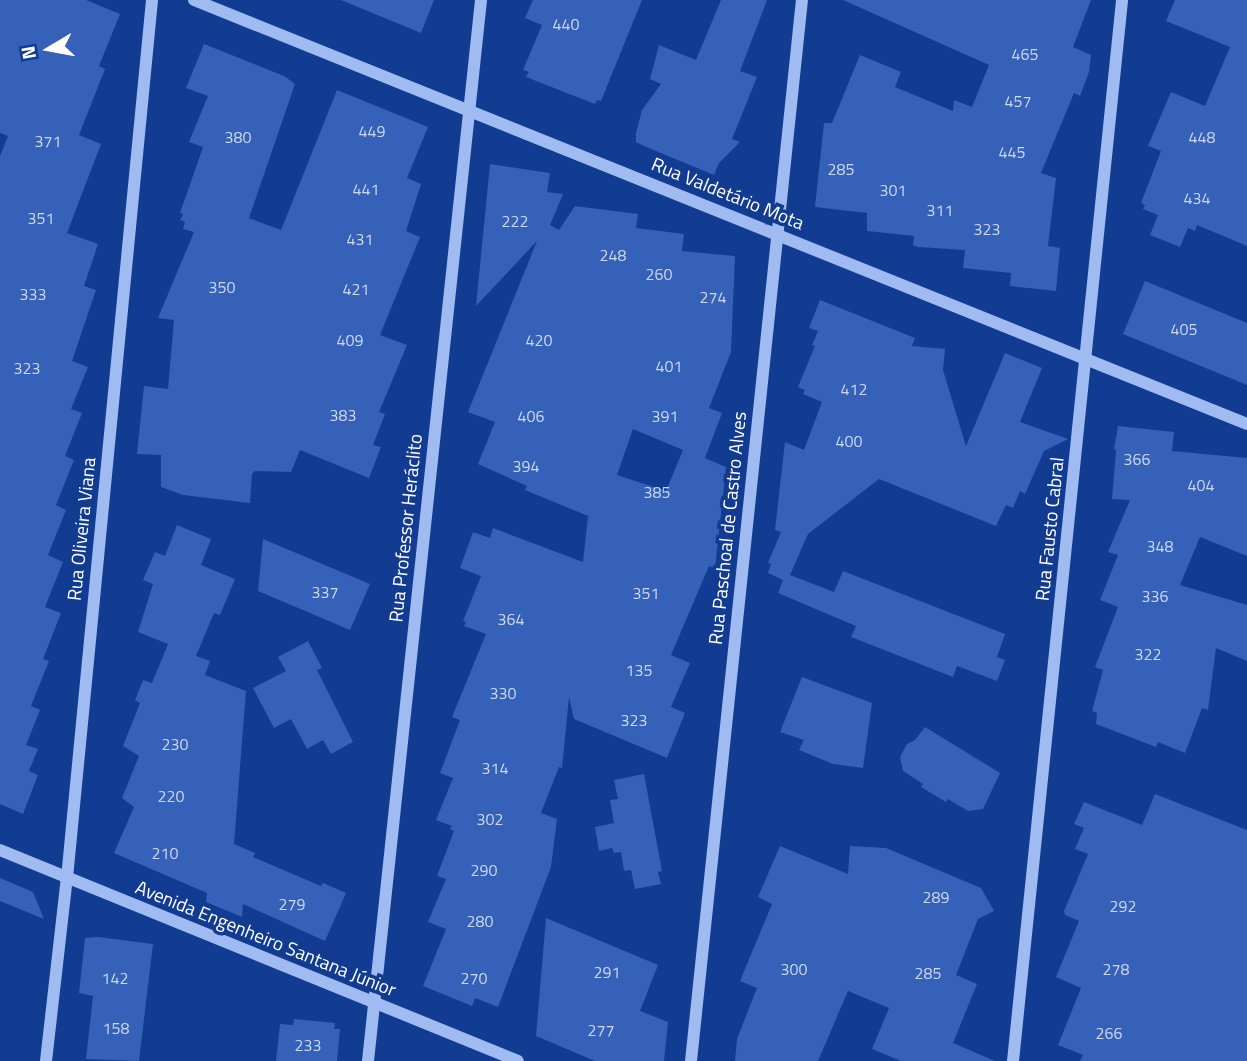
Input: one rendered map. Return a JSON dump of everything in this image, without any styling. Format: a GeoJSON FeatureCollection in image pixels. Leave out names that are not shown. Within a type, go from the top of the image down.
{"type":"FeatureCollection","features":[{"type":"Feature","properties":{"kind":"street","name":"Rua Oliveira Viana"},"geometry":{"type":"LineString","coordinates":[[46,1061],[67,878],[152,0]]}},
{"type":"Feature","properties":{"kind":"street","name":"Rua Valdetário Mota"},"geometry":{"type":"LineString","coordinates":[[194,0],[1247,424]]}},
{"type":"Feature","properties":{"kind":"street","name":"Rua Professor Heráclito"},"geometry":{"type":"LineString","coordinates":[[368,1061],[481,0]]}},
{"type":"Feature","properties":{"kind":"street","name":"Rua Paschoal de Castro Alves"},"geometry":{"type":"LineString","coordinates":[[691,1061],[802,0]]}},
{"type":"Feature","properties":{"kind":"street","name":"Rua Fausto Cabral"},"geometry":{"type":"LineString","coordinates":[[1013,1061],[1122,0]]}},
{"type":"Feature","properties":{"kind":"street","name":"Avenida Engenheiro Santana Júnior"},"geometry":{"type":"LineString","coordinates":[[0,850],[518,1061]]}},
{"type":"Feature","properties":{"kind":"building"},"geometry":{"type":"Polygon","coordinates":[[[0,0],[86,0],[120,14],[99,66],[105,69],[79,135],[101,144],[67,233],[98,244],[84,286],[96,290],[72,361],[88,367],[71,409],[82,413],[65,456],[74,460],[56,505],[66,510],[48,555],[63,562],[45,607],[61,613],[43,659],[49,661],[31,706],[40,710],[26,745],[38,749],[29,771],[38,775],[23,814],[0,804],[0,156],[8,136],[0,133],[0,0]]]}},
{"type":"Feature","properties":{"kind":"building"},"geometry":{"type":"Polygon","coordinates":[[[341,0],[434,0],[421,33],[341,0]]]}},
{"type":"Feature","properties":{"kind":"building"},"geometry":{"type":"Polygon","coordinates":[[[533,0],[642,0],[601,101],[597,100],[595,104],[526,77],[529,72],[523,70],[542,25],[525,18],[533,0]]]}},
{"type":"Feature","properties":{"kind":"building"},"geometry":{"type":"Polygon","coordinates":[[[721,0],[767,0],[740,71],[757,77],[732,139],[740,142],[719,163],[714,175],[636,142],[636,133],[642,110],[661,84],[650,79],[659,45],[696,60],[721,0]]]}},
{"type":"Feature","properties":{"kind":"building"},"geometry":{"type":"Polygon","coordinates":[[[843,0],[1091,0],[1073,47],[1091,55],[1089,72],[1080,96],[1074,93],[1041,173],[1056,178],[1048,246],[1060,248],[1056,291],[1010,286],[1011,273],[963,268],[965,250],[918,247],[913,245],[914,236],[867,231],[867,213],[815,207],[824,123],[832,123],[860,55],[901,72],[895,87],[953,111],[954,100],[972,107],[989,65],[843,0]]]}},
{"type":"Feature","properties":{"kind":"building"},"geometry":{"type":"Polygon","coordinates":[[[1175,0],[1247,0],[1247,246],[1197,225],[1195,231],[1188,228],[1180,247],[1150,235],[1158,215],[1143,209],[1145,205],[1141,203],[1161,151],[1148,146],[1171,92],[1205,106],[1230,47],[1166,21],[1175,0]]]}},
{"type":"Feature","properties":{"kind":"building"},"geometry":{"type":"Polygon","coordinates":[[[204,44],[284,76],[295,84],[249,218],[281,230],[337,90],[428,127],[407,178],[421,184],[406,231],[420,237],[380,335],[407,345],[379,412],[385,414],[373,445],[381,447],[369,478],[300,450],[291,472],[255,471],[252,474],[250,503],[183,495],[161,487],[161,455],[137,454],[144,386],[168,389],[174,320],[158,318],[194,232],[183,229],[185,222],[180,220],[183,214],[180,213],[203,147],[189,142],[208,96],[186,88],[204,44]]]}},
{"type":"Feature","properties":{"kind":"building"},"geometry":{"type":"Polygon","coordinates":[[[490,164],[550,173],[547,192],[563,194],[550,225],[559,230],[575,206],[638,214],[636,228],[684,234],[682,251],[735,256],[731,352],[709,408],[722,413],[705,458],[726,467],[715,568],[709,566],[671,655],[690,663],[671,707],[685,713],[667,758],[574,719],[569,697],[562,768],[559,767],[541,813],[557,819],[551,867],[498,1007],[475,998],[472,1006],[423,986],[446,929],[428,922],[446,879],[437,876],[454,831],[450,829],[452,826],[436,820],[453,778],[440,773],[460,720],[452,717],[486,634],[464,626],[466,622],[463,621],[481,576],[460,568],[473,532],[490,538],[493,528],[583,562],[588,516],[525,490],[527,486],[478,464],[495,422],[468,412],[537,241],[476,306],[490,164]],[[633,429],[617,475],[666,491],[683,450],[633,429]]]}},
{"type":"Feature","properties":{"kind":"building"},"geometry":{"type":"Polygon","coordinates":[[[1145,281],[1247,323],[1247,385],[1123,334],[1145,281]]]}},
{"type":"Feature","properties":{"kind":"building"},"geometry":{"type":"Polygon","coordinates":[[[820,300],[915,338],[912,346],[945,349],[943,370],[966,446],[1005,353],[1042,368],[1020,422],[1068,439],[1044,451],[1025,494],[1020,491],[1013,508],[1006,505],[996,526],[879,479],[808,534],[790,575],[834,592],[843,571],[1005,634],[997,657],[1005,660],[997,681],[957,666],[953,677],[851,637],[856,626],[778,593],[783,580],[768,573],[771,564],[768,563],[781,532],[775,530],[785,442],[804,450],[822,402],[803,394],[805,390],[798,387],[815,346],[812,345],[818,331],[809,328],[820,300]]]}},
{"type":"Feature","properties":{"kind":"building"},"geometry":{"type":"Polygon","coordinates":[[[1118,426],[1174,432],[1172,451],[1247,458],[1247,556],[1200,537],[1180,585],[1247,605],[1247,661],[1216,648],[1208,710],[1202,708],[1185,753],[1158,742],[1156,747],[1096,724],[1097,713],[1092,711],[1103,670],[1095,667],[1118,607],[1100,600],[1118,555],[1108,552],[1130,500],[1112,499],[1114,449],[1118,426]]]}},
{"type":"Feature","properties":{"kind":"building"},"geometry":{"type":"Polygon","coordinates":[[[177,525],[211,539],[201,565],[235,579],[220,615],[214,613],[196,656],[210,661],[205,675],[246,691],[234,844],[255,853],[253,857],[321,886],[323,883],[346,893],[325,941],[243,904],[242,917],[206,902],[207,893],[114,853],[134,807],[122,798],[139,756],[123,746],[140,703],[135,700],[143,680],[152,683],[168,644],[138,632],[153,584],[143,580],[155,552],[165,556],[177,525]]]}},
{"type":"Feature","properties":{"kind":"building"},"geometry":{"type":"Polygon","coordinates":[[[263,539],[370,584],[350,630],[258,591],[263,539]]]}},
{"type":"Feature","properties":{"kind":"building"},"geometry":{"type":"Polygon","coordinates":[[[308,641],[322,668],[317,670],[353,742],[331,754],[323,740],[307,749],[291,719],[274,728],[253,688],[286,671],[278,657],[308,641]]]}},
{"type":"Feature","properties":{"kind":"building"},"geometry":{"type":"Polygon","coordinates":[[[802,677],[872,703],[863,768],[833,764],[799,750],[804,740],[780,732],[802,677]]]}},
{"type":"Feature","properties":{"kind":"building"},"geometry":{"type":"Polygon","coordinates":[[[925,727],[1000,773],[983,809],[968,811],[948,799],[946,802],[921,787],[923,784],[903,771],[900,757],[907,744],[915,740],[925,727]]]}},
{"type":"Feature","properties":{"kind":"building"},"geometry":{"type":"Polygon","coordinates":[[[644,774],[662,871],[658,872],[661,884],[635,889],[631,870],[624,871],[621,852],[614,853],[612,848],[599,851],[595,827],[614,823],[610,800],[618,799],[614,780],[644,774]]]}},
{"type":"Feature","properties":{"kind":"building"},"geometry":{"type":"Polygon","coordinates":[[[1155,794],[1247,830],[1247,1061],[1080,1061],[1083,1055],[1058,1045],[1081,988],[1056,977],[1079,921],[1065,915],[1064,911],[1088,854],[1075,849],[1084,828],[1074,824],[1084,802],[1142,825],[1155,794]]]}},
{"type":"Feature","properties":{"kind":"building"},"geometry":{"type":"Polygon","coordinates":[[[780,846],[848,874],[850,846],[886,848],[981,888],[994,911],[978,919],[956,975],[977,984],[953,1043],[995,1061],[901,1061],[872,1049],[889,1008],[848,991],[818,1061],[735,1061],[737,1039],[757,988],[740,981],[772,904],[758,897],[780,846]]]}},
{"type":"Feature","properties":{"kind":"building"},"geometry":{"type":"Polygon","coordinates":[[[0,878],[33,892],[44,919],[0,901],[0,878]]]}},
{"type":"Feature","properties":{"kind":"building"},"geometry":{"type":"Polygon","coordinates":[[[546,918],[658,965],[640,1011],[668,1022],[664,1061],[595,1061],[536,1036],[546,918]]]}},
{"type":"Feature","properties":{"kind":"building"},"geometry":{"type":"Polygon","coordinates":[[[98,937],[153,944],[139,1061],[86,1059],[93,996],[79,993],[85,938],[98,937]]]}},
{"type":"Feature","properties":{"kind":"building"},"geometry":{"type":"Polygon","coordinates":[[[294,1019],[335,1023],[334,1029],[340,1029],[337,1061],[276,1061],[280,1024],[293,1025],[294,1019]]]}}]}
